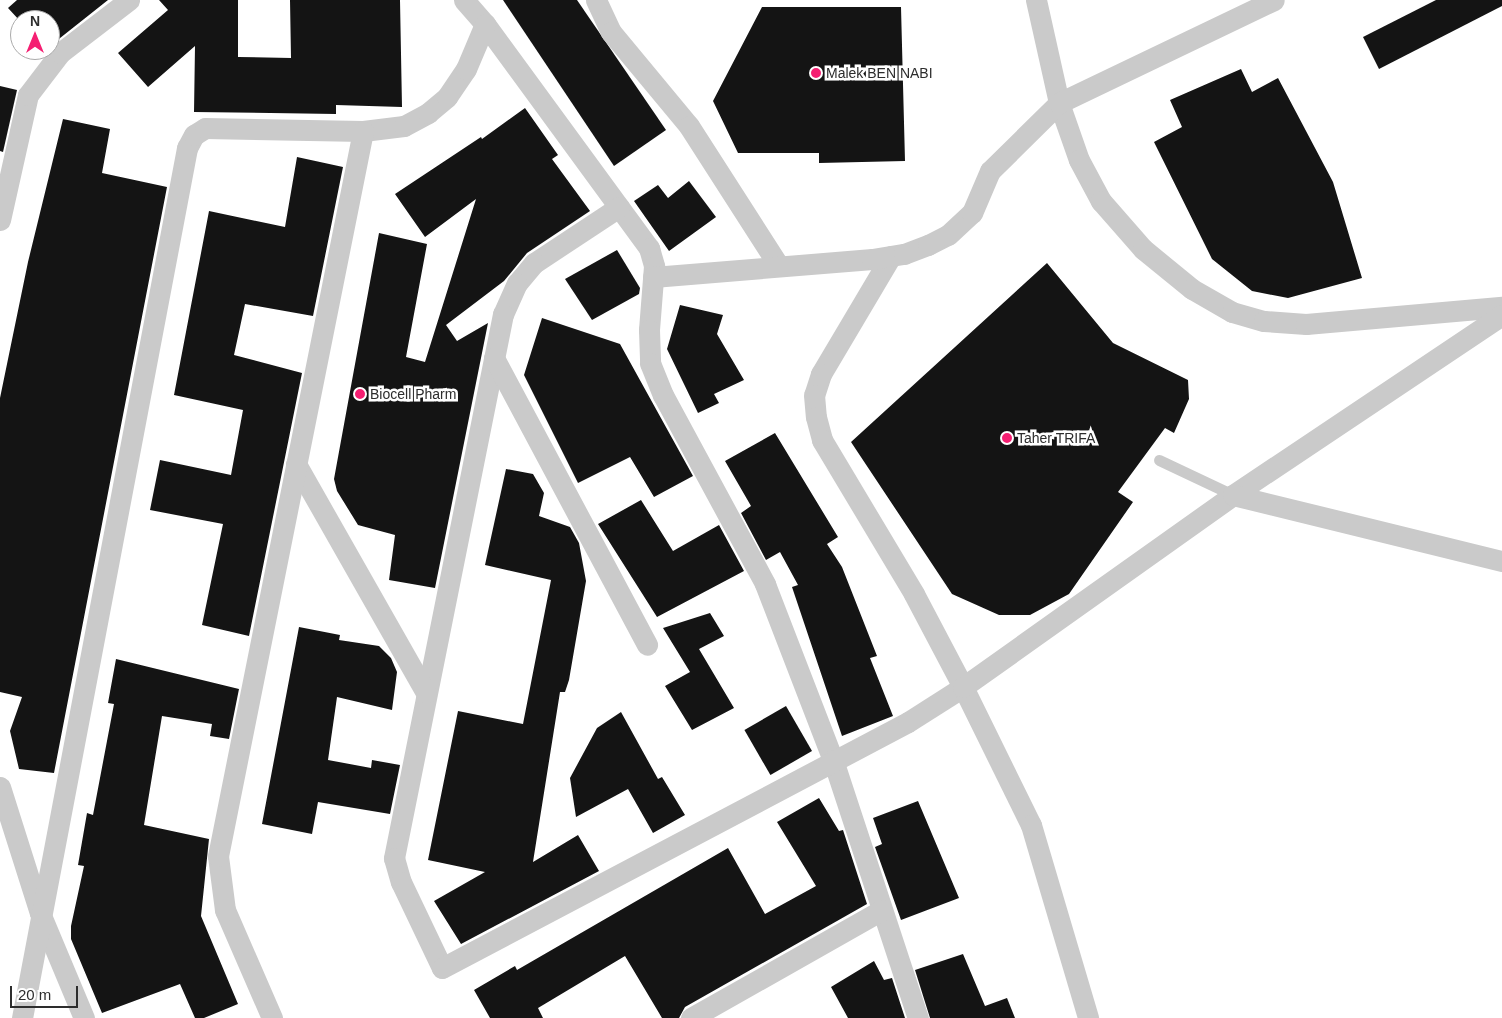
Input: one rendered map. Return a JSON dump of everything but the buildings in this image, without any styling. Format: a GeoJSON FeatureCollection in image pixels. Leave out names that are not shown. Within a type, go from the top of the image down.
{"type":"FeatureCollection","features":[{"type":"Feature","properties":{"kind":"street"},"geometry":{"type":"LineString","coordinates":[[0,220],[28,95],[60,53],[128,0]]}},
{"type":"Feature","properties":{"kind":"street"},"geometry":{"type":"LineString","coordinates":[[464,0],[485,24],[649,248],[653,277],[649,330],[650,363],[663,395],[765,584],[833,760],[918,1018]]}},
{"type":"Feature","properties":{"kind":"street"},"geometry":{"type":"LineString","coordinates":[[596,0],[611,32],[689,126],[779,266]]}},
{"type":"Feature","properties":{"kind":"street"},"geometry":{"type":"LineString","coordinates":[[1036,0],[1059,103],[1079,160],[1101,201],[1144,249],[1192,289],[1232,312],[1264,321],[1306,324],[1502,307]]}},
{"type":"Feature","properties":{"kind":"street"},"geometry":{"type":"LineString","coordinates":[[653,277],[891,256],[928,245],[948,235],[972,214],[990,171],[1059,103],[1274,0]]}},
{"type":"Feature","properties":{"kind":"street"},"geometry":{"type":"LineString","coordinates":[[22,1018],[40,913],[187,148],[194,135],[205,128],[363,131],[404,126],[428,114],[447,97],[466,69],[485,24]]}},
{"type":"Feature","properties":{"kind":"street"},"geometry":{"type":"LineString","coordinates":[[272,1018],[225,910],[218,856],[363,131]]}},
{"type":"Feature","properties":{"kind":"street"},"geometry":{"type":"LineString","coordinates":[[619,207],[534,263],[517,283],[503,314],[394,858],[401,882],[442,968],[908,722],[963,687],[1233,495],[1502,315]]}},
{"type":"Feature","properties":{"kind":"street"},"geometry":{"type":"LineString","coordinates":[[891,256],[821,374],[814,395],[816,417],[822,440],[914,594],[963,687],[1031,825],[1088,1018]]}},
{"type":"Feature","properties":{"kind":"street"},"geometry":{"type":"LineString","coordinates":[[494,358],[647,645]]}},
{"type":"Feature","properties":{"kind":"street"},"geometry":{"type":"LineString","coordinates":[[296,464],[426,694]]}},
{"type":"Feature","properties":{"kind":"street"},"geometry":{"type":"LineString","coordinates":[[1233,495],[1502,561]]}},
{"type":"Feature","properties":{"kind":"street"},"geometry":{"type":"LineString","coordinates":[[0,786],[40,913],[84,1018]]}},
{"type":"Feature","properties":{"kind":"street"},"geometry":{"type":"LineString","coordinates":[[691,1018],[882,910]]}},
{"type":"Feature","properties":{"kind":"lane"},"geometry":{"type":"LineString","coordinates":[[1159,460],[1233,495]]}},
{"type":"Feature","properties":{"kind":"place","name":"Malek BEN NABI"},"geometry":{"type":"Point","coordinates":[816,73]}},
{"type":"Feature","properties":{"kind":"place","name":"Biocell Pharm"},"geometry":{"type":"Point","coordinates":[360,394]}},
{"type":"Feature","properties":{"kind":"place","name":"Taher TRIFA"},"geometry":{"type":"Point","coordinates":[1007,438]}}]}
